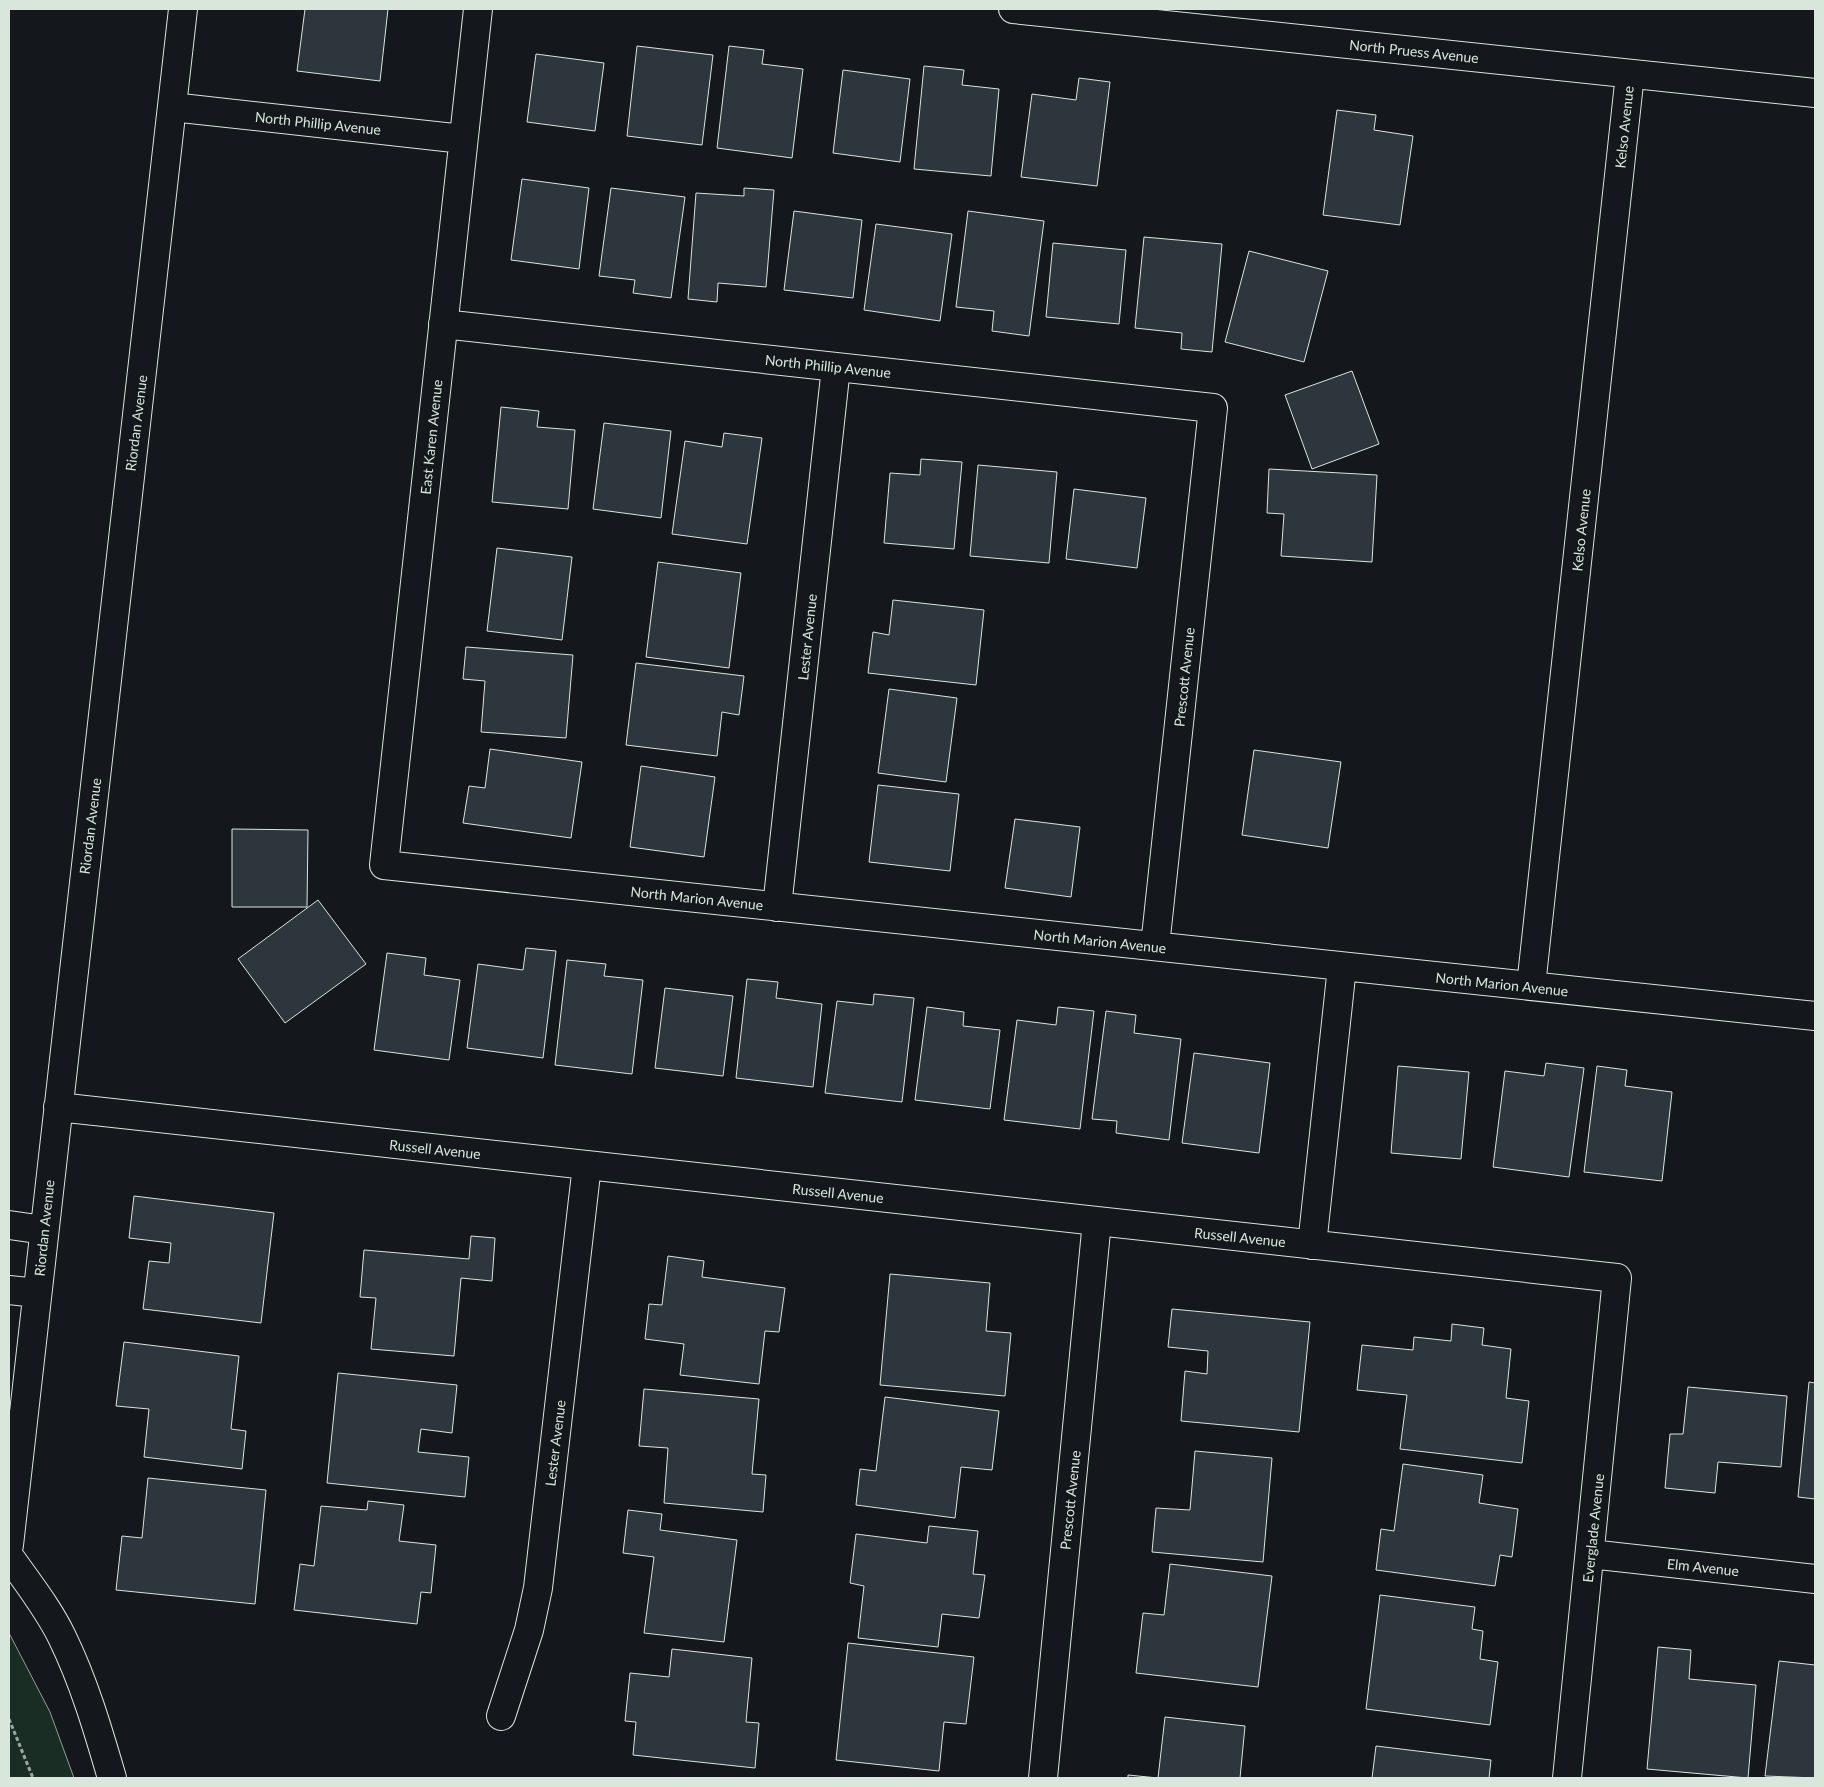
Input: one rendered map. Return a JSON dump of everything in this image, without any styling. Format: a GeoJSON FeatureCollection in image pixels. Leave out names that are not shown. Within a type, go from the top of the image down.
{"type":"FeatureCollection","features":[{"type":"Feature","properties":{"kind":"street","name":"Riordan Avenue"},"geometry":{"type":"LineString","coordinates":[[9,1545],[183,9]]}},
{"type":"Feature","properties":{"kind":"street","name":"East Karen Avenue"},"geometry":{"type":"LineString","coordinates":[[384,865],[478,9]]}},
{"type":"Feature","properties":{"kind":"street","name":"North Pruess Avenue"},"geometry":{"type":"LineString","coordinates":[[1013,9],[1166,17],[1630,74],[1815,93]]}},
{"type":"Feature","properties":{"kind":"street","name":"Kelso Avenue"},"geometry":{"type":"LineString","coordinates":[[1531,986],[1630,74]]}},
{"type":"Feature","properties":{"kind":"street","name":"North Phillip Avenue"},"geometry":{"type":"LineString","coordinates":[[172,107],[464,139]]}},
{"type":"Feature","properties":{"kind":"street","name":"North Phillip Avenue"},"geometry":{"type":"LineString","coordinates":[[443,324],[1213,408]]}},
{"type":"Feature","properties":{"kind":"street","name":"Lester Avenue"},"geometry":{"type":"LineString","coordinates":[[777,907],[836,367]]}},
{"type":"Feature","properties":{"kind":"street","name":"Prescott Avenue"},"geometry":{"type":"LineString","coordinates":[[1155,946],[1213,408]]}},
{"type":"Feature","properties":{"kind":"street","name":"North Marion Avenue"},"geometry":{"type":"LineString","coordinates":[[384,865],[1815,1016]]}},
{"type":"Feature","properties":{"kind":"street"},"geometry":{"type":"LineString","coordinates":[[1312,1245],[1342,967]]}},
{"type":"Feature","properties":{"kind":"street","name":"Russell Avenue"},"geometry":{"type":"LineString","coordinates":[[58,1107],[1617,1278]]}},
{"type":"Feature","properties":{"kind":"street","name":"Lester Avenue"},"geometry":{"type":"LineString","coordinates":[[501,1716],[529,1630],[538,1588],[587,1165]]}},
{"type":"Feature","properties":{"kind":"street","name":"Prescott Avenue"},"geometry":{"type":"LineString","coordinates":[[1043,1778],[1098,1222]]}},
{"type":"Feature","properties":{"kind":"street"},"geometry":{"type":"LineString","coordinates":[[9,1225],[44,1230]]}},
{"type":"Feature","properties":{"kind":"street","name":"Everglade Avenue"},"geometry":{"type":"LineString","coordinates":[[1567,1778],[1617,1278]]}},
{"type":"Feature","properties":{"kind":"street"},"geometry":{"type":"LineString","coordinates":[[9,1290],[37,1293]]}},
{"type":"Feature","properties":{"kind":"street","name":"Elm Avenue"},"geometry":{"type":"LineString","coordinates":[[1590,1554],[1815,1579]]}},
{"type":"Feature","properties":{"kind":"street"},"geometry":{"type":"LineString","coordinates":[[9,1556],[62,1636],[91,1705],[112,1778]]}},
{"type":"Feature","properties":{"kind":"path"},"geometry":{"type":"LineString","coordinates":[[9,1719],[33,1778]]}},
{"type":"Feature","properties":{"kind":"green space"},"geometry":{"type":"Polygon","coordinates":[[[9,1633],[50,1712],[74,1778],[9,1778],[9,1633]]]}},
{"type":"Feature","properties":{"kind":"building"},"geometry":{"type":"Polygon","coordinates":[[[305,9],[388,9],[380,81],[297,71],[305,9]]]}},
{"type":"Feature","properties":{"kind":"building"},"geometry":{"type":"Polygon","coordinates":[[[637,46],[713,55],[702,145],[627,136],[637,46]]]}},
{"type":"Feature","properties":{"kind":"building"},"geometry":{"type":"Polygon","coordinates":[[[729,46],[764,50],[762,64],[803,69],[792,158],[717,148],[729,46]]]}},
{"type":"Feature","properties":{"kind":"building"},"geometry":{"type":"Polygon","coordinates":[[[536,54],[604,63],[595,131],[527,122],[536,54]]]}},
{"type":"Feature","properties":{"kind":"building"},"geometry":{"type":"Polygon","coordinates":[[[924,66],[964,70],[962,85],[999,89],[991,176],[914,169],[924,66]]]}},
{"type":"Feature","properties":{"kind":"building"},"geometry":{"type":"Polygon","coordinates":[[[843,70],[910,79],[900,162],[833,153],[843,70]]]}},
{"type":"Feature","properties":{"kind":"building"},"geometry":{"type":"Polygon","coordinates":[[[1079,78],[1110,82],[1097,186],[1021,177],[1032,94],[1076,100],[1079,78]]]}},
{"type":"Feature","properties":{"kind":"building"},"geometry":{"type":"Polygon","coordinates":[[[1337,110],[1376,115],[1374,130],[1413,136],[1400,225],[1323,215],[1337,110]]]}},
{"type":"Feature","properties":{"kind":"building"},"geometry":{"type":"Polygon","coordinates":[[[522,179],[589,188],[579,269],[511,260],[522,179]]]}},
{"type":"Feature","properties":{"kind":"building"},"geometry":{"type":"Polygon","coordinates":[[[611,188],[685,197],[671,298],[633,293],[635,280],[599,276],[611,188]]]}},
{"type":"Feature","properties":{"kind":"building"},"geometry":{"type":"Polygon","coordinates":[[[744,188],[774,190],[766,287],[718,283],[717,302],[688,299],[696,193],[744,196],[744,188]]]}},
{"type":"Feature","properties":{"kind":"building"},"geometry":{"type":"Polygon","coordinates":[[[794,211],[862,220],[853,298],[784,290],[794,211]]]}},
{"type":"Feature","properties":{"kind":"building"},"geometry":{"type":"Polygon","coordinates":[[[968,211],[1044,221],[1029,336],[992,331],[994,311],[956,307],[968,211]]]}},
{"type":"Feature","properties":{"kind":"building"},"geometry":{"type":"Polygon","coordinates":[[[876,224],[952,234],[940,321],[864,310],[876,224]]]}},
{"type":"Feature","properties":{"kind":"building"},"geometry":{"type":"Polygon","coordinates":[[[1144,237],[1222,244],[1212,352],[1181,349],[1182,333],[1135,328],[1144,237]]]}},
{"type":"Feature","properties":{"kind":"building"},"geometry":{"type":"Polygon","coordinates":[[[1053,243],[1126,250],[1119,324],[1046,317],[1053,243]]]}},
{"type":"Feature","properties":{"kind":"building"},"geometry":{"type":"Polygon","coordinates":[[[1249,251],[1328,271],[1304,362],[1225,342],[1249,251]]]}},
{"type":"Feature","properties":{"kind":"building"},"geometry":{"type":"Polygon","coordinates":[[[1352,371],[1379,444],[1312,469],[1285,395],[1352,371]]]}},
{"type":"Feature","properties":{"kind":"building"},"geometry":{"type":"Polygon","coordinates":[[[501,407],[539,411],[537,427],[575,430],[568,509],[492,502],[501,407]]]}},
{"type":"Feature","properties":{"kind":"building"},"geometry":{"type":"Polygon","coordinates":[[[604,423],[671,431],[661,518],[593,509],[604,423]]]}},
{"type":"Feature","properties":{"kind":"building"},"geometry":{"type":"Polygon","coordinates":[[[724,433],[762,438],[747,544],[672,534],[685,441],[722,447],[724,433]]]}},
{"type":"Feature","properties":{"kind":"building"},"geometry":{"type":"Polygon","coordinates":[[[921,459],[962,462],[954,549],[884,543],[890,473],[920,475],[921,459]]]}},
{"type":"Feature","properties":{"kind":"building"},"geometry":{"type":"Polygon","coordinates":[[[978,465],[1057,472],[1049,563],[970,556],[978,465]]]}},
{"type":"Feature","properties":{"kind":"building"},"geometry":{"type":"Polygon","coordinates":[[[1269,469],[1377,475],[1372,562],[1281,556],[1284,514],[1267,513],[1269,469]]]}},
{"type":"Feature","properties":{"kind":"building"},"geometry":{"type":"Polygon","coordinates":[[[1074,489],[1146,498],[1137,568],[1066,559],[1074,489]]]}},
{"type":"Feature","properties":{"kind":"building"},"geometry":{"type":"Polygon","coordinates":[[[497,548],[572,557],[562,640],[487,631],[497,548]]]}},
{"type":"Feature","properties":{"kind":"building"},"geometry":{"type":"Polygon","coordinates":[[[658,562],[741,573],[729,668],[646,657],[658,562]]]}},
{"type":"Feature","properties":{"kind":"building"},"geometry":{"type":"Polygon","coordinates":[[[893,600],[984,610],[976,685],[868,673],[873,632],[889,635],[893,600]]]}},
{"type":"Feature","properties":{"kind":"building"},"geometry":{"type":"Polygon","coordinates":[[[466,647],[573,655],[566,738],[481,732],[485,681],[463,679],[466,647]]]}},
{"type":"Feature","properties":{"kind":"building"},"geometry":{"type":"Polygon","coordinates":[[[636,663],[744,676],[739,715],[722,712],[717,756],[626,745],[636,663]]]}},
{"type":"Feature","properties":{"kind":"building"},"geometry":{"type":"Polygon","coordinates":[[[889,689],[957,698],[946,782],[878,773],[889,689]]]}},
{"type":"Feature","properties":{"kind":"building"},"geometry":{"type":"Polygon","coordinates":[[[490,749],[582,762],[571,838],[463,823],[469,786],[485,788],[490,749]]]}},
{"type":"Feature","properties":{"kind":"building"},"geometry":{"type":"Polygon","coordinates":[[[1254,750],[1341,762],[1328,848],[1242,835],[1254,750]]]}},
{"type":"Feature","properties":{"kind":"building"},"geometry":{"type":"Polygon","coordinates":[[[641,766],[715,777],[704,857],[630,847],[641,766]]]}},
{"type":"Feature","properties":{"kind":"building"},"geometry":{"type":"Polygon","coordinates":[[[878,785],[959,794],[950,871],[869,862],[878,785]]]}},
{"type":"Feature","properties":{"kind":"building"},"geometry":{"type":"Polygon","coordinates":[[[1015,819],[1080,827],[1071,897],[1005,888],[1015,819]]]}},
{"type":"Feature","properties":{"kind":"building"},"geometry":{"type":"Polygon","coordinates":[[[232,829],[308,830],[307,907],[232,907],[232,829]]]}},
{"type":"Feature","properties":{"kind":"building"},"geometry":{"type":"Polygon","coordinates":[[[318,900],[366,964],[285,1023],[238,959],[318,900]]]}},
{"type":"Feature","properties":{"kind":"building"},"geometry":{"type":"Polygon","coordinates":[[[526,948],[556,951],[543,1058],[467,1048],[478,964],[523,970],[526,948]]]}},
{"type":"Feature","properties":{"kind":"building"},"geometry":{"type":"Polygon","coordinates":[[[387,953],[426,958],[424,975],[460,980],[449,1060],[374,1050],[387,953]]]}},
{"type":"Feature","properties":{"kind":"building"},"geometry":{"type":"Polygon","coordinates":[[[567,960],[606,964],[604,976],[643,980],[632,1074],[555,1065],[567,960]]]}},
{"type":"Feature","properties":{"kind":"building"},"geometry":{"type":"Polygon","coordinates":[[[747,979],[778,982],[776,998],[822,1004],[813,1087],[736,1078],[747,979]]]}},
{"type":"Feature","properties":{"kind":"building"},"geometry":{"type":"Polygon","coordinates":[[[665,988],[733,996],[723,1076],[655,1068],[665,988]]]}},
{"type":"Feature","properties":{"kind":"building"},"geometry":{"type":"Polygon","coordinates":[[[874,994],[914,998],[902,1102],[825,1093],[837,1001],[873,1005],[874,994]]]}},
{"type":"Feature","properties":{"kind":"building"},"geometry":{"type":"Polygon","coordinates":[[[927,1007],[964,1012],[963,1026],[1000,1030],[990,1109],[915,1100],[927,1007]]]}},
{"type":"Feature","properties":{"kind":"building"},"geometry":{"type":"Polygon","coordinates":[[[1058,1007],[1094,1011],[1080,1129],[1004,1120],[1017,1020],[1056,1025],[1058,1007]]]}},
{"type":"Feature","properties":{"kind":"building"},"geometry":{"type":"Polygon","coordinates":[[[1106,1011],[1136,1015],[1134,1033],[1181,1039],[1169,1140],[1116,1133],[1117,1121],[1092,1119],[1106,1011]]]}},
{"type":"Feature","properties":{"kind":"building"},"geometry":{"type":"Polygon","coordinates":[[[1194,1053],[1270,1063],[1259,1153],[1182,1143],[1194,1053]]]}},
{"type":"Feature","properties":{"kind":"building"},"geometry":{"type":"Polygon","coordinates":[[[1546,1063],[1584,1068],[1569,1177],[1493,1167],[1505,1071],[1544,1076],[1546,1063]]]}},
{"type":"Feature","properties":{"kind":"building"},"geometry":{"type":"Polygon","coordinates":[[[1398,1066],[1469,1072],[1461,1159],[1391,1153],[1398,1066]]]}},
{"type":"Feature","properties":{"kind":"building"},"geometry":{"type":"Polygon","coordinates":[[[1597,1066],[1627,1070],[1625,1086],[1672,1092],[1662,1181],[1584,1172],[1597,1066]]]}},
{"type":"Feature","properties":{"kind":"building"},"geometry":{"type":"Polygon","coordinates":[[[134,1196],[274,1213],[261,1323],[143,1309],[149,1261],[169,1263],[171,1243],[129,1238],[134,1196]]]}},
{"type":"Feature","properties":{"kind":"building"},"geometry":{"type":"Polygon","coordinates":[[[471,1236],[495,1238],[492,1281],[461,1278],[454,1356],[371,1349],[376,1298],[360,1297],[364,1250],[469,1259],[471,1236]]]}},
{"type":"Feature","properties":{"kind":"building"},"geometry":{"type":"Polygon","coordinates":[[[668,1256],[704,1261],[702,1277],[785,1288],[779,1332],[765,1331],[759,1384],[680,1375],[684,1344],[645,1339],[649,1304],[662,1305],[668,1256]]]}},
{"type":"Feature","properties":{"kind":"building"},"geometry":{"type":"Polygon","coordinates":[[[890,1274],[990,1283],[986,1331],[1011,1333],[1005,1396],[880,1385],[890,1274]]]}},
{"type":"Feature","properties":{"kind":"building"},"geometry":{"type":"Polygon","coordinates":[[[1172,1309],[1310,1322],[1299,1432],[1181,1421],[1185,1371],[1207,1374],[1208,1351],[1168,1347],[1172,1309]]]}},
{"type":"Feature","properties":{"kind":"building"},"geometry":{"type":"Polygon","coordinates":[[[1452,1324],[1484,1328],[1482,1345],[1511,1349],[1506,1398],[1529,1401],[1522,1463],[1400,1449],[1407,1395],[1357,1390],[1362,1345],[1413,1350],[1414,1337],[1451,1341],[1452,1324]]]}},
{"type":"Feature","properties":{"kind":"building"},"geometry":{"type":"Polygon","coordinates":[[[124,1342],[239,1356],[231,1429],[246,1431],[242,1469],[144,1457],[149,1409],[116,1406],[124,1342]]]}},
{"type":"Feature","properties":{"kind":"building"},"geometry":{"type":"Polygon","coordinates":[[[338,1373],[457,1385],[452,1433],[421,1429],[418,1452],[469,1457],[465,1497],[327,1483],[338,1373]]]}},
{"type":"Feature","properties":{"kind":"building"},"geometry":{"type":"Polygon","coordinates":[[[1809,1382],[1815,1383],[1815,1499],[1798,1497],[1809,1382]]]}},
{"type":"Feature","properties":{"kind":"building"},"geometry":{"type":"Polygon","coordinates":[[[1688,1387],[1787,1396],[1781,1467],[1718,1462],[1715,1493],[1665,1488],[1670,1434],[1683,1434],[1688,1387]]]}},
{"type":"Feature","properties":{"kind":"building"},"geometry":{"type":"Polygon","coordinates":[[[644,1389],[759,1399],[752,1474],[766,1475],[763,1512],[664,1503],[668,1448],[639,1446],[644,1389]]]}},
{"type":"Feature","properties":{"kind":"building"},"geometry":{"type":"Polygon","coordinates":[[[885,1397],[999,1411],[992,1470],[961,1467],[955,1518],[856,1505],[860,1469],[876,1471],[885,1397]]]}},
{"type":"Feature","properties":{"kind":"building"},"geometry":{"type":"Polygon","coordinates":[[[1195,1451],[1272,1458],[1263,1562],[1152,1552],[1156,1508],[1190,1510],[1195,1451]]]}},
{"type":"Feature","properties":{"kind":"building"},"geometry":{"type":"Polygon","coordinates":[[[1403,1464],[1483,1475],[1479,1503],[1518,1509],[1512,1557],[1500,1555],[1495,1586],[1376,1570],[1381,1529],[1394,1531],[1403,1464]]]}},
{"type":"Feature","properties":{"kind":"building"},"geometry":{"type":"Polygon","coordinates":[[[148,1478],[266,1490],[255,1604],[116,1590],[122,1536],[142,1538],[148,1478]]]}},
{"type":"Feature","properties":{"kind":"building"},"geometry":{"type":"Polygon","coordinates":[[[368,1501],[404,1505],[399,1541],[436,1545],[431,1593],[421,1592],[417,1624],[294,1610],[300,1564],[314,1566],[321,1506],[367,1510],[368,1501]]]}},
{"type":"Feature","properties":{"kind":"building"},"geometry":{"type":"Polygon","coordinates":[[[628,1510],[662,1514],[660,1530],[737,1540],[724,1642],[644,1633],[654,1557],[623,1553],[628,1510]]]}},
{"type":"Feature","properties":{"kind":"building"},"geometry":{"type":"Polygon","coordinates":[[[929,1526],[978,1531],[973,1574],[985,1575],[979,1618],[942,1614],[938,1647],[858,1638],[864,1586],[850,1583],[856,1534],[927,1543],[929,1526]]]}},
{"type":"Feature","properties":{"kind":"building"},"geometry":{"type":"Polygon","coordinates":[[[1170,1564],[1272,1576],[1258,1687],[1136,1673],[1143,1613],[1164,1615],[1170,1564]]]}},
{"type":"Feature","properties":{"kind":"building"},"geometry":{"type":"Polygon","coordinates":[[[1380,1595],[1475,1607],[1472,1629],[1483,1631],[1480,1659],[1498,1662],[1490,1725],[1366,1709],[1380,1595]]]}},
{"type":"Feature","properties":{"kind":"building"},"geometry":{"type":"Polygon","coordinates":[[[848,1643],[974,1657],[966,1724],[944,1722],[939,1771],[836,1760],[848,1643]]]}},
{"type":"Feature","properties":{"kind":"building"},"geometry":{"type":"Polygon","coordinates":[[[1658,1647],[1691,1650],[1689,1679],[1756,1685],[1748,1778],[1647,1769],[1658,1647]]]}},
{"type":"Feature","properties":{"kind":"building"},"geometry":{"type":"Polygon","coordinates":[[[672,1649],[752,1658],[746,1722],[759,1723],[755,1768],[633,1755],[636,1722],[625,1721],[630,1673],[669,1677],[672,1649]]]}},
{"type":"Feature","properties":{"kind":"building"},"geometry":{"type":"Polygon","coordinates":[[[1779,1661],[1815,1665],[1815,1778],[1765,1776],[1779,1661]]]}},
{"type":"Feature","properties":{"kind":"building"},"geometry":{"type":"Polygon","coordinates":[[[1165,1717],[1245,1726],[1240,1778],[1158,1778],[1165,1717]]]}},
{"type":"Feature","properties":{"kind":"building"},"geometry":{"type":"Polygon","coordinates":[[[1376,1746],[1491,1760],[1489,1778],[1372,1778],[1376,1746]]]}},
{"type":"Feature","properties":{"kind":"building"},"geometry":{"type":"Polygon","coordinates":[[[1128,1775],[1158,1778],[1128,1778],[1128,1775]]]}}]}
